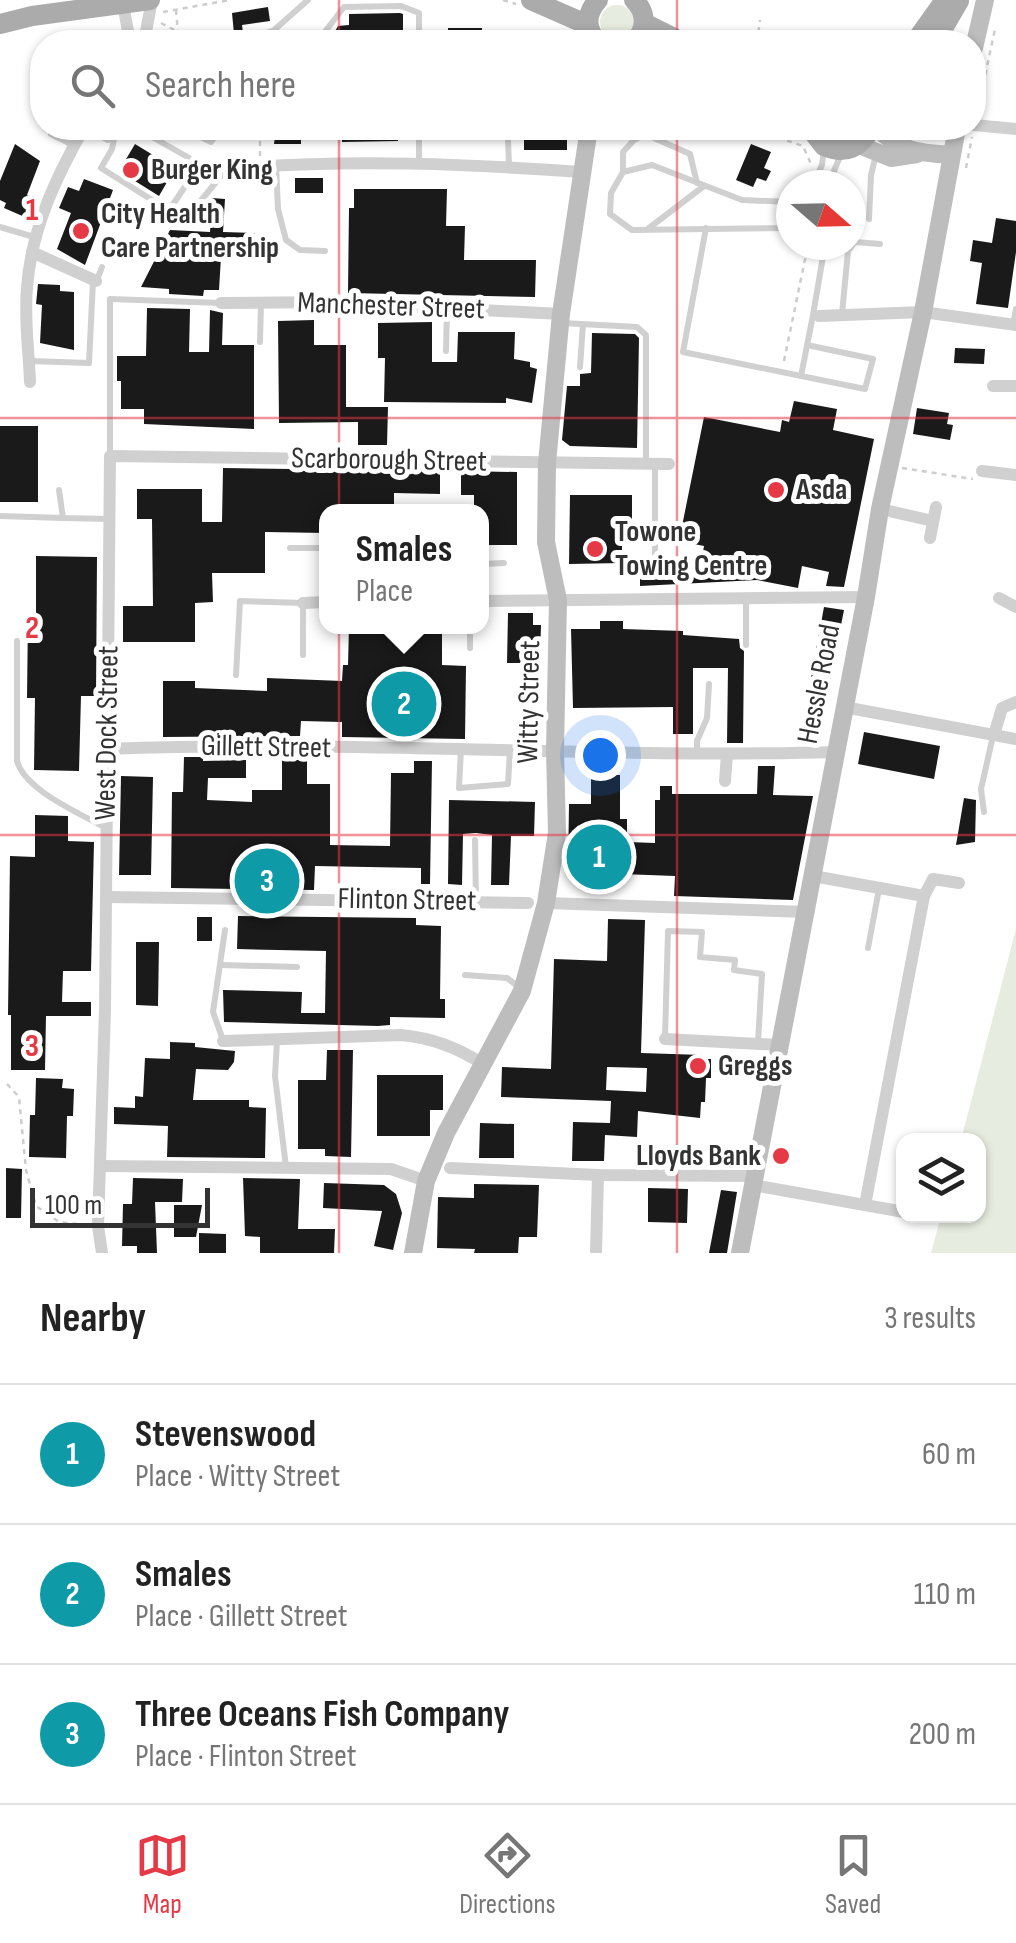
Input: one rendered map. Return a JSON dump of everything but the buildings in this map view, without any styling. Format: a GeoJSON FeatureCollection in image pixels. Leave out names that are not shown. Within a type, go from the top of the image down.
{"type":"FeatureCollection","features":[{"type":"Feature","properties":{"kind":"main road"},"geometry":{"type":"LineString","coordinates":[[0,24],[151,0]]}},
{"type":"Feature","properties":{"kind":"main road"},"geometry":{"type":"LineString","coordinates":[[531,0],[581,30]]}},
{"type":"Feature","properties":{"kind":"main road"},"geometry":{"type":"LineString","coordinates":[[594,30],[592,6],[598,0]]}},
{"type":"Feature","properties":{"kind":"main road"},"geometry":{"type":"LineString","coordinates":[[923,30],[945,0]]}},
{"type":"Feature","properties":{"kind":"main road"},"geometry":{"type":"LineString","coordinates":[[942,30],[959,0]]}},
{"type":"Feature","properties":{"kind":"main road"},"geometry":{"type":"LineString","coordinates":[[641,9],[667,30]]}},
{"type":"Feature","properties":{"kind":"street"},"geometry":{"type":"LineString","coordinates":[[146,30],[151,0]]}},
{"type":"Feature","properties":{"kind":"street"},"geometry":{"type":"LineString","coordinates":[[978,30],[985,0]]}},
{"type":"Feature","properties":{"kind":"street"},"geometry":{"type":"LineString","coordinates":[[123,4],[128,30]]}},
{"type":"Feature","properties":{"kind":"street"},"geometry":{"type":"LineString","coordinates":[[986,127],[1016,129]]}},
{"type":"Feature","properties":{"kind":"street"},"geometry":{"type":"LineString","coordinates":[[30,382],[26,289],[32,252],[40,218],[77,140]]}},
{"type":"Feature","properties":{"kind":"street","name":"Witty Street"},"geometry":{"type":"LineString","coordinates":[[413,1253],[426,1180],[446,1133],[522,990],[537,903],[558,833],[554,750],[558,600],[546,542],[547,464],[561,319],[587,140]]}},
{"type":"Feature","properties":{"kind":"street"},"geometry":{"type":"LineString","coordinates":[[891,140],[903,148],[950,156]]}},
{"type":"Feature","properties":{"kind":"street","name":"Hessle Road"},"geometry":{"type":"LineString","coordinates":[[740,1253],[954,140]]}},
{"type":"Feature","properties":{"kind":"street"},"geometry":{"type":"LineString","coordinates":[[849,148],[891,158],[922,152]]}},
{"type":"Feature","properties":{"kind":"street"},"geometry":{"type":"LineString","coordinates":[[239,168],[322,161],[418,162],[582,172]]}},
{"type":"Feature","properties":{"kind":"street"},"geometry":{"type":"LineString","coordinates":[[32,252],[95,280]]}},
{"type":"Feature","properties":{"kind":"street","name":"Manchester Street"},"geometry":{"type":"LineString","coordinates":[[221,303],[447,307],[561,319]]}},
{"type":"Feature","properties":{"kind":"street"},"geometry":{"type":"LineString","coordinates":[[816,315],[923,312],[1015,325]]}},
{"type":"Feature","properties":{"kind":"street"},"geometry":{"type":"LineString","coordinates":[[993,386],[1016,386]]}},
{"type":"Feature","properties":{"kind":"street","name":"Scarborough Street"},"geometry":{"type":"LineString","coordinates":[[110,456],[656,464]]}},
{"type":"Feature","properties":{"kind":"street","name":"West Dock Street"},"geometry":{"type":"LineString","coordinates":[[102,1253],[98,1226],[105,1010],[110,456]]}},
{"type":"Feature","properties":{"kind":"street"},"geometry":{"type":"LineString","coordinates":[[982,471],[1016,476]]}},
{"type":"Feature","properties":{"kind":"street"},"geometry":{"type":"LineString","coordinates":[[880,510],[935,514],[930,538]]}},
{"type":"Feature","properties":{"kind":"street"},"geometry":{"type":"LineString","coordinates":[[489,600],[866,597]]}},
{"type":"Feature","properties":{"kind":"street"},"geometry":{"type":"LineString","coordinates":[[999,598],[1016,607]]}},
{"type":"Feature","properties":{"kind":"street"},"geometry":{"type":"LineString","coordinates":[[303,603],[319,602]]}},
{"type":"Feature","properties":{"kind":"street"},"geometry":{"type":"LineString","coordinates":[[994,735],[1002,708],[1016,702]]}},
{"type":"Feature","properties":{"kind":"street"},"geometry":{"type":"LineString","coordinates":[[844,707],[1016,739]]}},
{"type":"Feature","properties":{"kind":"street","name":"Gillett Street"},"geometry":{"type":"LineString","coordinates":[[106,749],[236,746],[697,754],[836,752]]}},
{"type":"Feature","properties":{"kind":"street"},"geometry":{"type":"LineString","coordinates":[[725,781],[727,754]]}},
{"type":"Feature","properties":{"kind":"street"},"geometry":{"type":"LineString","coordinates":[[813,876],[924,896]]}},
{"type":"Feature","properties":{"kind":"street"},"geometry":{"type":"LineString","coordinates":[[865,1206],[924,896],[933,878],[959,883]]}},
{"type":"Feature","properties":{"kind":"street","name":"Flinton Street"},"geometry":{"type":"LineString","coordinates":[[106,897],[537,903],[806,912]]}},
{"type":"Feature","properties":{"kind":"street"},"geometry":{"type":"LineString","coordinates":[[223,1041],[400,1034],[458,1048],[483,1064]]}},
{"type":"Feature","properties":{"kind":"street"},"geometry":{"type":"LineString","coordinates":[[665,1040],[780,1044]]}},
{"type":"Feature","properties":{"kind":"street"},"geometry":{"type":"LineString","coordinates":[[100,1166],[391,1169],[426,1180]]}},
{"type":"Feature","properties":{"kind":"street"},"geometry":{"type":"LineString","coordinates":[[450,1168],[753,1180],[896,1211]]}},
{"type":"Feature","properties":{"kind":"street"},"geometry":{"type":"LineString","coordinates":[[596,1253],[598,1175]]}},
{"type":"Feature","properties":{"kind":"lane"},"geometry":{"type":"LineString","coordinates":[[274,30],[308,0]]}},
{"type":"Feature","properties":{"kind":"lane"},"geometry":{"type":"LineString","coordinates":[[327,30],[344,8],[401,6],[420,14],[419,30]]}},
{"type":"Feature","properties":{"kind":"lane"},"geometry":{"type":"LineString","coordinates":[[62,140],[74,146]]}},
{"type":"Feature","properties":{"kind":"lane"},"geometry":{"type":"LineString","coordinates":[[113,140],[101,168],[167,208],[176,203],[200,164],[156,140]]}},
{"type":"Feature","properties":{"kind":"lane"},"geometry":{"type":"LineString","coordinates":[[418,162],[419,140]]}},
{"type":"Feature","properties":{"kind":"lane"},"geometry":{"type":"LineString","coordinates":[[508,140],[509,167]]}},
{"type":"Feature","properties":{"kind":"lane"},"geometry":{"type":"LineString","coordinates":[[634,140],[623,152],[623,172],[611,193],[610,214],[632,230],[776,228]]}},
{"type":"Feature","properties":{"kind":"lane"},"geometry":{"type":"LineString","coordinates":[[658,140],[690,154],[701,185]]}},
{"type":"Feature","properties":{"kind":"lane"},"geometry":{"type":"LineString","coordinates":[[828,170],[849,148]]}},
{"type":"Feature","properties":{"kind":"lane"},"geometry":{"type":"LineString","coordinates":[[837,170],[849,148]]}},
{"type":"Feature","properties":{"kind":"lane"},"geometry":{"type":"LineString","coordinates":[[849,148],[871,175],[869,219]]}},
{"type":"Feature","properties":{"kind":"lane"},"geometry":{"type":"LineString","coordinates":[[276,165],[278,209],[286,240],[300,250],[325,252]]}},
{"type":"Feature","properties":{"kind":"lane"},"geometry":{"type":"LineString","coordinates":[[623,172],[652,165],[742,200],[776,201]]}},
{"type":"Feature","properties":{"kind":"lane"},"geometry":{"type":"LineString","coordinates":[[199,203],[226,170],[239,168]]}},
{"type":"Feature","properties":{"kind":"lane"},"geometry":{"type":"LineString","coordinates":[[648,229],[701,185]]}},
{"type":"Feature","properties":{"kind":"lane"},"geometry":{"type":"LineString","coordinates":[[0,226],[36,237]]}},
{"type":"Feature","properties":{"kind":"lane"},"geometry":{"type":"LineString","coordinates":[[706,228],[683,352],[866,389],[873,359],[807,346]]}},
{"type":"Feature","properties":{"kind":"lane"},"geometry":{"type":"LineString","coordinates":[[842,316],[848,251],[855,242],[880,244]]}},
{"type":"Feature","properties":{"kind":"lane"},"geometry":{"type":"LineString","coordinates":[[801,376],[816,315],[823,260]]}},
{"type":"Feature","properties":{"kind":"lane"},"geometry":{"type":"LineString","coordinates":[[30,362],[89,363],[95,280],[102,267]]}},
{"type":"Feature","properties":{"kind":"lane"},"geometry":{"type":"LineString","coordinates":[[110,456],[110,299],[221,303]]}},
{"type":"Feature","properties":{"kind":"lane"},"geometry":{"type":"LineString","coordinates":[[260,342],[261,302]]}},
{"type":"Feature","properties":{"kind":"lane"},"geometry":{"type":"LineString","coordinates":[[446,351],[447,307]]}},
{"type":"Feature","properties":{"kind":"lane"},"geometry":{"type":"LineString","coordinates":[[1015,325],[1016,308]]}},
{"type":"Feature","properties":{"kind":"lane"},"geometry":{"type":"LineString","coordinates":[[561,319],[637,327],[646,336],[656,464],[655,557]]}},
{"type":"Feature","properties":{"kind":"lane"},"geometry":{"type":"LineString","coordinates":[[580,367],[583,324]]}},
{"type":"Feature","properties":{"kind":"lane"},"geometry":{"type":"LineString","coordinates":[[59,490],[63,518]]}},
{"type":"Feature","properties":{"kind":"lane"},"geometry":{"type":"LineString","coordinates":[[0,516],[110,519]]}},
{"type":"Feature","properties":{"kind":"lane"},"geometry":{"type":"LineString","coordinates":[[290,548],[319,548]]}},
{"type":"Feature","properties":{"kind":"lane"},"geometry":{"type":"LineString","coordinates":[[489,564],[504,564]]}},
{"type":"Feature","properties":{"kind":"lane"},"geometry":{"type":"LineString","coordinates":[[746,597],[746,645]]}},
{"type":"Feature","properties":{"kind":"lane"},"geometry":{"type":"LineString","coordinates":[[236,675],[240,601],[303,603],[302,655]]}},
{"type":"Feature","properties":{"kind":"lane"},"geometry":{"type":"LineString","coordinates":[[470,634],[470,648]]}},
{"type":"Feature","properties":{"kind":"lane"},"geometry":{"type":"LineString","coordinates":[[16,641],[20,771],[40,789],[105,828]]}},
{"type":"Feature","properties":{"kind":"lane"},"geometry":{"type":"LineString","coordinates":[[697,754],[697,741],[708,718],[709,684]]}},
{"type":"Feature","properties":{"kind":"lane"},"geometry":{"type":"LineString","coordinates":[[984,812],[982,778],[994,735]]}},
{"type":"Feature","properties":{"kind":"lane"},"geometry":{"type":"LineString","coordinates":[[460,749],[460,788],[508,784],[510,750]]}},
{"type":"Feature","properties":{"kind":"lane"},"geometry":{"type":"LineString","coordinates":[[475,840],[476,902]]}},
{"type":"Feature","properties":{"kind":"lane"},"geometry":{"type":"LineString","coordinates":[[868,948],[878,889]]}},
{"type":"Feature","properties":{"kind":"lane"},"geometry":{"type":"LineString","coordinates":[[223,1041],[214,1012],[224,930]]}},
{"type":"Feature","properties":{"kind":"lane"},"geometry":{"type":"LineString","coordinates":[[665,1040],[668,931],[702,932],[700,957],[735,960],[734,970],[762,974],[758,1044]]}},
{"type":"Feature","properties":{"kind":"lane"},"geometry":{"type":"LineString","coordinates":[[221,965],[297,968]]}},
{"type":"Feature","properties":{"kind":"lane"},"geometry":{"type":"LineString","coordinates":[[465,975],[507,978],[522,990]]}},
{"type":"Feature","properties":{"kind":"lane"},"geometry":{"type":"LineString","coordinates":[[277,1039],[275,1076],[286,1168]]}},
{"type":"Feature","properties":{"kind":"path"},"geometry":{"type":"LineString","coordinates":[[176,8],[178,30]]}},
{"type":"Feature","properties":{"kind":"path"},"geometry":{"type":"LineString","coordinates":[[986,71],[998,16]]}},
{"type":"Feature","properties":{"kind":"path"},"geometry":{"type":"LineString","coordinates":[[759,30],[760,20]]}},
{"type":"Feature","properties":{"kind":"path"},"geometry":{"type":"LineString","coordinates":[[159,22],[173,30]]}},
{"type":"Feature","properties":{"kind":"path"},"geometry":{"type":"LineString","coordinates":[[259,166],[260,140]]}},
{"type":"Feature","properties":{"kind":"path"},"geometry":{"type":"LineString","coordinates":[[785,140],[803,146],[811,164]]}},
{"type":"Feature","properties":{"kind":"path"},"geometry":{"type":"LineString","coordinates":[[799,140],[813,159],[849,148]]}},
{"type":"Feature","properties":{"kind":"path"},"geometry":{"type":"LineString","coordinates":[[965,174],[971,140]]}},
{"type":"Feature","properties":{"kind":"path"},"geometry":{"type":"LineString","coordinates":[[782,372],[805,260]]}},
{"type":"Feature","properties":{"kind":"path"},"geometry":{"type":"LineString","coordinates":[[890,466],[974,479],[982,471]]}},
{"type":"Feature","properties":{"kind":"path"},"geometry":{"type":"LineString","coordinates":[[7,1084],[18,1097],[26,1170],[36,1206],[60,1222],[98,1226]]}},
{"type":"Feature","properties":{"kind":"shaded area"},"geometry":{"type":"Polygon","coordinates":[[[610,6],[624,6],[633,15],[632,30],[601,29],[601,15],[610,6]]]}},
{"type":"Feature","properties":{"kind":"shaded area"},"geometry":{"type":"Polygon","coordinates":[[[1016,929],[1016,1253],[931,1253],[939,1223],[986,1223],[986,1133],[963,1133],[1016,929]]]}},
{"type":"Feature","properties":{"kind":"place","name":"Burger King"},"geometry":{"type":"Point","coordinates":[131,170]}},
{"type":"Feature","properties":{"kind":"place","name":"City Health Care Partnership"},"geometry":{"type":"Point","coordinates":[81,231]}},
{"type":"Feature","properties":{"kind":"place","name":"Asda"},"geometry":{"type":"Point","coordinates":[776,490]}},
{"type":"Feature","properties":{"kind":"place","name":"Towone Towing Centre"},"geometry":{"type":"Point","coordinates":[595,549]}},
{"type":"Feature","properties":{"kind":"place","name":"Smales"},"geometry":{"type":"Point","coordinates":[404,704]}},
{"type":"Feature","properties":{"kind":"place","name":"Stevenswood"},"geometry":{"type":"Point","coordinates":[599,857]}},
{"type":"Feature","properties":{"kind":"place","name":"Three Oceans Fish Company"},"geometry":{"type":"Point","coordinates":[267,881]}},
{"type":"Feature","properties":{"kind":"place","name":"Greggs"},"geometry":{"type":"Point","coordinates":[698,1066]}},
{"type":"Feature","properties":{"kind":"place","name":"Lloyds Bank"},"geometry":{"type":"Point","coordinates":[781,1156]}}]}
